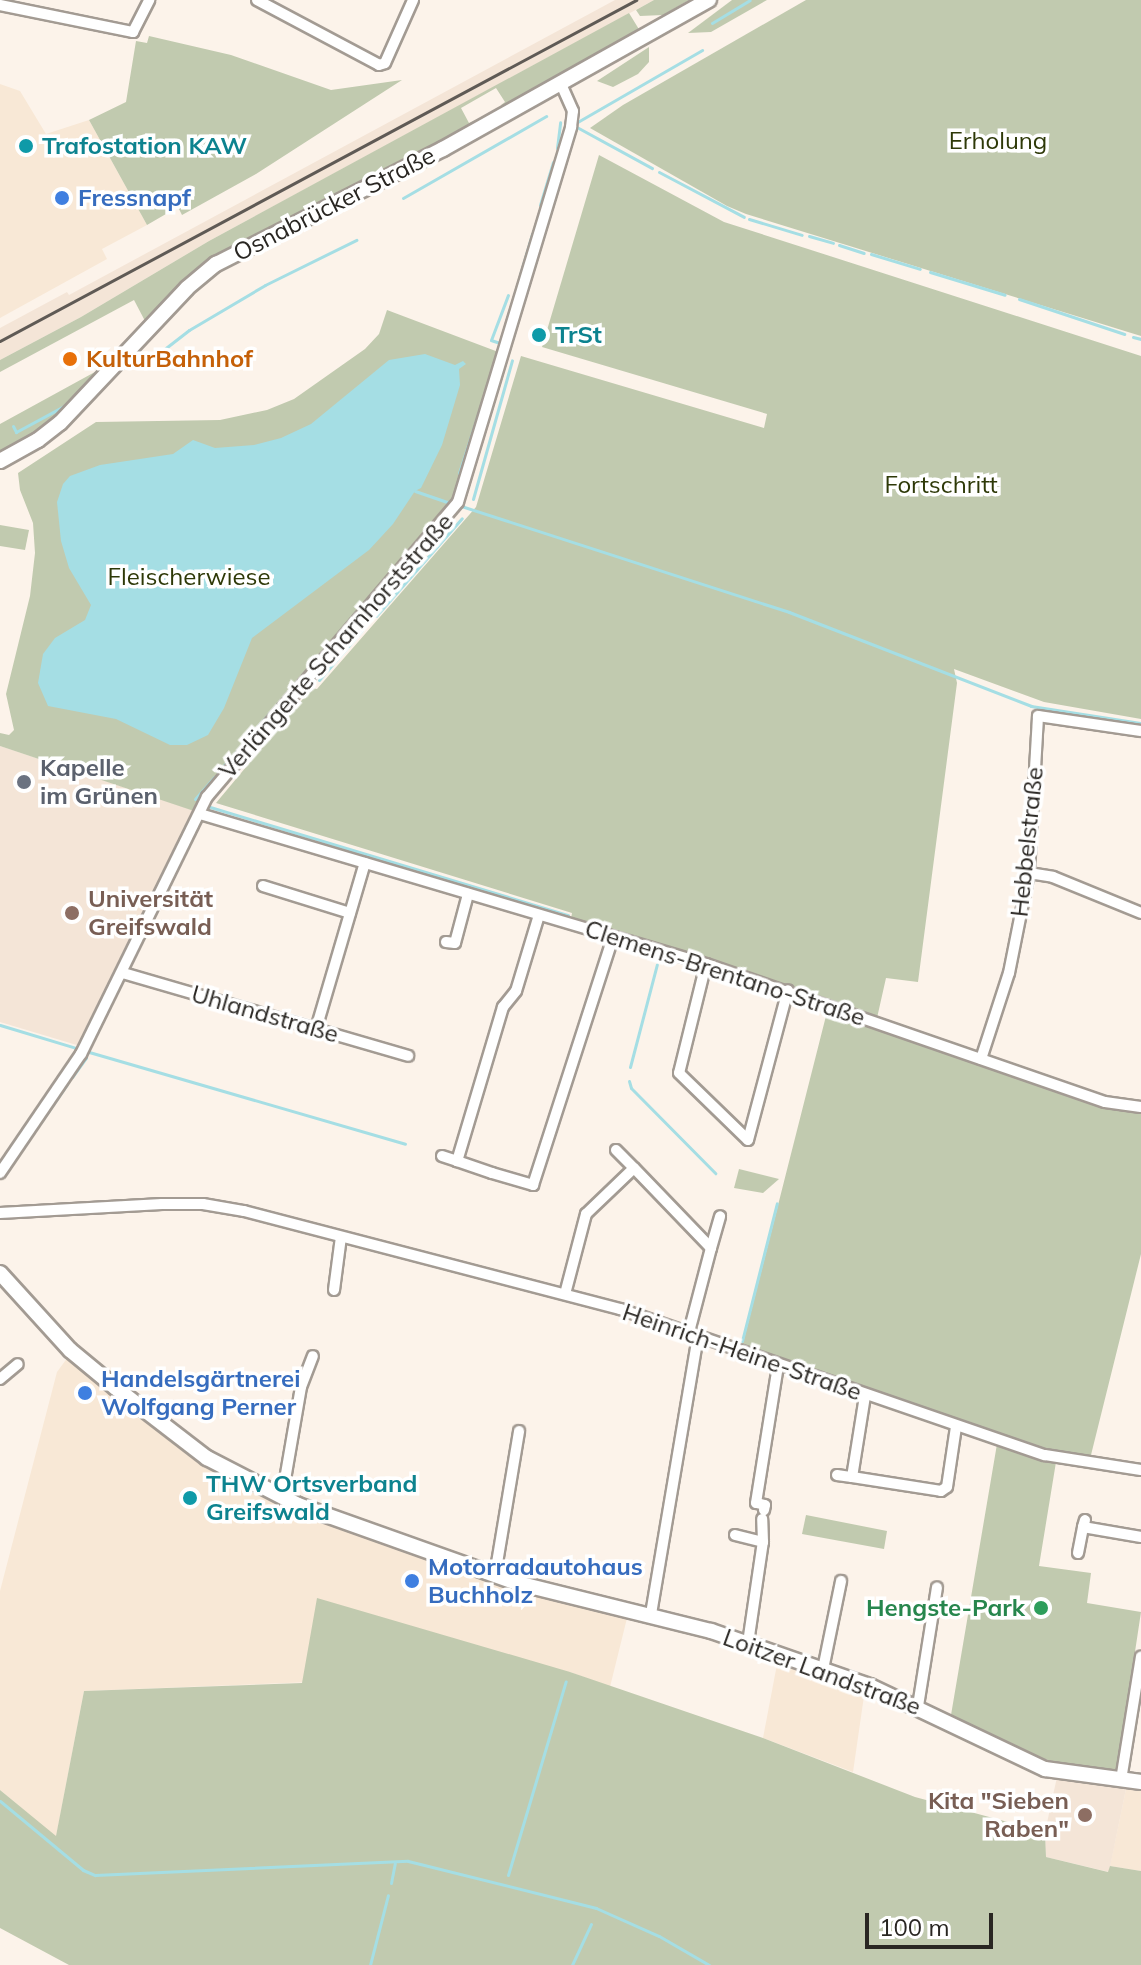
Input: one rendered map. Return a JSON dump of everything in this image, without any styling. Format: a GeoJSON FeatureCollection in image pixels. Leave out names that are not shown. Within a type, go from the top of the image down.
{"type":"FeatureCollection","features":[{"type":"Feature","properties":{"kind":"main road","name":"Osnabrücker Straße"},"geometry":{"type":"LineString","coordinates":[[0,461],[38,440],[60,423],[187,288],[216,264],[443,149],[709,0]]}},
{"type":"Feature","properties":{"kind":"main road","name":"Loitzer Landstraße"},"geometry":{"type":"LineString","coordinates":[[0,1273],[70,1350],[116,1388],[207,1458],[282,1497],[538,1589],[651,1614],[823,1669],[918,1706],[1036,1765],[1080,1776],[1141,1782]]}},
{"type":"Feature","properties":{"kind":"street"},"geometry":{"type":"LineString","coordinates":[[0,5],[133,32],[149,0]]}},
{"type":"Feature","properties":{"kind":"street"},"geometry":{"type":"LineString","coordinates":[[257,0],[379,65],[385,63],[413,0]]}},
{"type":"Feature","properties":{"kind":"street","name":"Verlängerte Scharnhorststraße"},"geometry":{"type":"LineString","coordinates":[[0,1173],[81,1054],[207,797],[456,505],[571,127],[573,111],[560,82]]}},
{"type":"Feature","properties":{"kind":"street","name":"Hebbelstraße"},"geometry":{"type":"LineString","coordinates":[[981,1059],[1009,973],[1029,873],[1038,716],[1141,731]]}},
{"type":"Feature","properties":{"kind":"street","name":"Clemens-Brentano-Straße"},"geometry":{"type":"LineString","coordinates":[[200,814],[706,964],[1105,1102],[1141,1107]]}},
{"type":"Feature","properties":{"kind":"street"},"geometry":{"type":"LineString","coordinates":[[316,1029],[365,863]]}},
{"type":"Feature","properties":{"kind":"street"},"geometry":{"type":"LineString","coordinates":[[1029,873],[1053,877],[1141,913]]}},
{"type":"Feature","properties":{"kind":"street"},"geometry":{"type":"LineString","coordinates":[[263,886],[350,913]]}},
{"type":"Feature","properties":{"kind":"street"},"geometry":{"type":"LineString","coordinates":[[446,942],[455,943],[468,894]]}},
{"type":"Feature","properties":{"kind":"street"},"geometry":{"type":"LineString","coordinates":[[457,1161],[503,1007],[516,991],[539,915]]}},
{"type":"Feature","properties":{"kind":"street"},"geometry":{"type":"LineString","coordinates":[[442,1156],[533,1185],[613,937]]}},
{"type":"Feature","properties":{"kind":"street"},"geometry":{"type":"LineString","coordinates":[[706,964],[679,1073],[748,1140],[788,990]]}},
{"type":"Feature","properties":{"kind":"street","name":"Uhlandstraße"},"geometry":{"type":"LineString","coordinates":[[123,973],[408,1056]]}},
{"type":"Feature","properties":{"kind":"street"},"geometry":{"type":"LineString","coordinates":[[616,1150],[711,1248]]}},
{"type":"Feature","properties":{"kind":"street"},"geometry":{"type":"LineString","coordinates":[[565,1294],[586,1214],[634,1168]]}},
{"type":"Feature","properties":{"kind":"street","name":"Heinrich-Heine-Straße"},"geometry":{"type":"LineString","coordinates":[[0,1213],[96,1205],[203,1204],[565,1294],[694,1334],[956,1427],[1058,1458],[1141,1470]]}},
{"type":"Feature","properties":{"kind":"street"},"geometry":{"type":"LineString","coordinates":[[651,1614],[694,1334],[720,1216]]}},
{"type":"Feature","properties":{"kind":"street"},"geometry":{"type":"LineString","coordinates":[[334,1290],[341,1237]]}},
{"type":"Feature","properties":{"kind":"street"},"geometry":{"type":"LineString","coordinates":[[282,1497],[301,1387],[313,1356]]}},
{"type":"Feature","properties":{"kind":"street"},"geometry":{"type":"LineString","coordinates":[[0,1379],[18,1364]]}},
{"type":"Feature","properties":{"kind":"street"},"geometry":{"type":"LineString","coordinates":[[748,1643],[763,1542],[765,1505],[756,1503],[778,1366]]}},
{"type":"Feature","properties":{"kind":"street"},"geometry":{"type":"LineString","coordinates":[[852,1477],[865,1396]]}},
{"type":"Feature","properties":{"kind":"street"},"geometry":{"type":"LineString","coordinates":[[837,1475],[941,1491],[947,1487],[956,1427]]}},
{"type":"Feature","properties":{"kind":"street"},"geometry":{"type":"LineString","coordinates":[[495,1575],[519,1431]]}},
{"type":"Feature","properties":{"kind":"street"},"geometry":{"type":"LineString","coordinates":[[1078,1553],[1084,1524],[1141,1537]]}},
{"type":"Feature","properties":{"kind":"street"},"geometry":{"type":"LineString","coordinates":[[735,1535],[763,1542]]}},
{"type":"Feature","properties":{"kind":"street"},"geometry":{"type":"LineString","coordinates":[[823,1669],[841,1581]]}},
{"type":"Feature","properties":{"kind":"street"},"geometry":{"type":"LineString","coordinates":[[918,1706],[937,1588]]}},
{"type":"Feature","properties":{"kind":"street"},"geometry":{"type":"LineString","coordinates":[[1121,1780],[1141,1657]]}},
{"type":"Feature","properties":{"kind":"shaded area"},"geometry":{"type":"Polygon","coordinates":[[[615,0],[654,0],[209,241],[81,317],[0,360],[0,328],[67,292],[69,295],[615,0]]]}},
{"type":"Feature","properties":{"kind":"shaded area"},"geometry":{"type":"Polygon","coordinates":[[[0,84],[20,91],[46,134],[89,120],[147,225],[102,249],[107,259],[0,318],[0,84]]]}},
{"type":"Feature","properties":{"kind":"shaded area","name":"Universität Greifswald"},"geometry":{"type":"Polygon","coordinates":[[[0,746],[193,810],[80,1046],[0,1022],[0,746]]]}},
{"type":"Feature","properties":{"kind":"shaded area"},"geometry":{"type":"Polygon","coordinates":[[[68,1357],[230,1477],[628,1614],[610,1687],[570,1672],[84,1691],[56,1837],[0,1790],[0,1591],[57,1372],[68,1357]]]}},
{"type":"Feature","properties":{"kind":"shaded area"},"geometry":{"type":"Polygon","coordinates":[[[778,1659],[865,1689],[853,1772],[763,1738],[778,1659]]]}},
{"type":"Feature","properties":{"kind":"shaded area","name":"Kita \"Sieben Raben\""},"geometry":{"type":"Polygon","coordinates":[[[1057,1777],[1127,1784],[1109,1872],[1046,1857],[1045,1832],[1057,1777]]]}},
{"type":"Feature","properties":{"kind":"shaded area"},"geometry":{"type":"Polygon","coordinates":[[[1127,1784],[1141,1786],[1141,1871],[1110,1866],[1127,1784]]]}},
{"type":"Feature","properties":{"kind":"green space"},"geometry":{"type":"Polygon","coordinates":[[[654,0],[689,0],[663,15],[640,16],[636,10],[654,0]]]}},
{"type":"Feature","properties":{"kind":"green space"},"geometry":{"type":"Polygon","coordinates":[[[732,0],[767,0],[711,32],[688,33],[732,0]]]}},
{"type":"Feature","properties":{"kind":"green space","name":"Erholung"},"geometry":{"type":"Polygon","coordinates":[[[806,0],[1141,0],[1141,336],[746,214],[590,128],[623,105],[806,0]]]}},
{"type":"Feature","properties":{"kind":"green space"},"geometry":{"type":"Polygon","coordinates":[[[629,13],[640,31],[509,107],[501,105],[505,102],[496,88],[461,108],[469,123],[493,112],[491,117],[235,248],[143,329],[138,329],[145,321],[134,300],[0,372],[0,360],[81,317],[209,241],[629,13]]]}},
{"type":"Feature","properties":{"kind":"green space"},"geometry":{"type":"Polygon","coordinates":[[[149,36],[231,55],[331,90],[402,80],[256,174],[182,215],[178,207],[147,225],[89,120],[126,102],[136,41],[147,43],[149,36]]]}},
{"type":"Feature","properties":{"kind":"green space"},"geometry":{"type":"Polygon","coordinates":[[[649,47],[649,62],[638,74],[613,87],[597,81],[649,47]]]}},
{"type":"Feature","properties":{"kind":"green space","name":"Fortschritt"},"geometry":{"type":"Polygon","coordinates":[[[599,155],[724,222],[1141,356],[1141,719],[1044,702],[954,669],[957,683],[918,982],[886,978],[877,1018],[699,956],[571,919],[572,913],[216,803],[312,688],[317,689],[476,507],[521,356],[764,428],[767,414],[542,347],[599,155]]]}},
{"type":"Feature","properties":{"kind":"green space","name":"Fleischerwiese"},"geometry":{"type":"Polygon","coordinates":[[[387,310],[501,353],[455,497],[448,511],[194,811],[0,746],[0,733],[9,735],[14,730],[6,694],[30,596],[35,553],[33,523],[20,490],[18,473],[96,422],[220,420],[267,410],[294,399],[365,349],[379,334],[387,310]]]}},
{"type":"Feature","properties":{"kind":"green space"},"geometry":{"type":"Polygon","coordinates":[[[129,339],[129,343],[45,429],[0,456],[0,424],[104,367],[129,339]]]}},
{"type":"Feature","properties":{"kind":"green space"},"geometry":{"type":"Polygon","coordinates":[[[0,525],[29,530],[25,550],[0,546],[0,525]]]}},
{"type":"Feature","properties":{"kind":"green space"},"geometry":{"type":"Polygon","coordinates":[[[828,1008],[1064,1092],[1116,1109],[1141,1111],[1141,1254],[1090,1459],[1030,1445],[742,1347],[828,1008]]]}},
{"type":"Feature","properties":{"kind":"green space"},"geometry":{"type":"Polygon","coordinates":[[[739,1169],[779,1179],[763,1193],[734,1188],[739,1169]]]}},
{"type":"Feature","properties":{"kind":"green space","name":"Hengste-Park"},"geometry":{"type":"Polygon","coordinates":[[[997,1444],[1056,1462],[1039,1566],[1091,1573],[1087,1603],[1141,1612],[1117,1771],[1087,1769],[1031,1756],[951,1715],[997,1444]]]}},
{"type":"Feature","properties":{"kind":"green space"},"geometry":{"type":"Polygon","coordinates":[[[806,1515],[887,1531],[884,1549],[802,1534],[806,1515]]]}},
{"type":"Feature","properties":{"kind":"green space"},"geometry":{"type":"Polygon","coordinates":[[[317,1598],[570,1672],[763,1738],[915,1797],[1045,1832],[1046,1857],[1108,1872],[1110,1866],[1141,1871],[1141,1965],[69,1965],[0,1928],[0,1790],[56,1836],[84,1691],[302,1683],[317,1598]]]}},
{"type":"Feature","properties":{"kind":"water"},"geometry":{"type":"Polygon","coordinates":[[[425,354],[455,365],[463,361],[466,364],[459,369],[460,385],[442,445],[421,488],[415,491],[393,524],[369,550],[252,638],[224,708],[208,735],[187,745],[170,745],[116,719],[48,706],[38,683],[43,654],[55,638],[85,620],[91,605],[69,568],[61,541],[57,502],[63,484],[70,476],[100,465],[173,454],[193,440],[215,448],[254,445],[281,438],[311,424],[389,360],[425,354]]]}},
{"type":"Feature","properties":{"kind":"waterway"},"geometry":{"type":"LineString","coordinates":[[712,23],[750,0]]}},
{"type":"Feature","properties":{"kind":"waterway"},"geometry":{"type":"LineString","coordinates":[[574,124],[702,50]]}},
{"type":"Feature","properties":{"kind":"waterway"},"geometry":{"type":"LineString","coordinates":[[403,198],[546,116]]}},
{"type":"Feature","properties":{"kind":"waterway"},"geometry":{"type":"LineString","coordinates":[[557,148],[560,122]]}},
{"type":"Feature","properties":{"kind":"waterway"},"geometry":{"type":"LineString","coordinates":[[573,125],[652,168]]}},
{"type":"Feature","properties":{"kind":"waterway"},"geometry":{"type":"LineString","coordinates":[[540,205],[553,162]]}},
{"type":"Feature","properties":{"kind":"waterway"},"geometry":{"type":"LineString","coordinates":[[659,172],[744,217]]}},
{"type":"Feature","properties":{"kind":"waterway"},"geometry":{"type":"LineString","coordinates":[[749,219],[802,235]]}},
{"type":"Feature","properties":{"kind":"waterway"},"geometry":{"type":"LineString","coordinates":[[520,275],[532,234]]}},
{"type":"Feature","properties":{"kind":"waterway"},"geometry":{"type":"LineString","coordinates":[[809,236],[833,243]]}},
{"type":"Feature","properties":{"kind":"waterway"},"geometry":{"type":"LineString","coordinates":[[140,368],[189,330],[265,285],[356,240]]}},
{"type":"Feature","properties":{"kind":"waterway"},"geometry":{"type":"LineString","coordinates":[[839,245],[864,253]]}},
{"type":"Feature","properties":{"kind":"waterway"},"geometry":{"type":"LineString","coordinates":[[871,254],[920,269]]}},
{"type":"Feature","properties":{"kind":"waterway"},"geometry":{"type":"LineString","coordinates":[[930,272],[1005,295]]}},
{"type":"Feature","properties":{"kind":"waterway"},"geometry":{"type":"LineString","coordinates":[[500,343],[491,340],[508,295]]}},
{"type":"Feature","properties":{"kind":"waterway"},"geometry":{"type":"LineString","coordinates":[[1019,299],[1124,334]]}},
{"type":"Feature","properties":{"kind":"waterway"},"geometry":{"type":"LineString","coordinates":[[1133,337],[1141,339]]}},
{"type":"Feature","properties":{"kind":"waterway"},"geometry":{"type":"LineString","coordinates":[[459,473],[498,352]]}},
{"type":"Feature","properties":{"kind":"waterway"},"geometry":{"type":"LineString","coordinates":[[473,499],[512,360]]}},
{"type":"Feature","properties":{"kind":"waterway"},"geometry":{"type":"LineString","coordinates":[[13,426],[16,432],[64,406],[82,389]]}},
{"type":"Feature","properties":{"kind":"waterway"},"geometry":{"type":"LineString","coordinates":[[415,491],[453,504]]}},
{"type":"Feature","properties":{"kind":"waterway"},"geometry":{"type":"LineString","coordinates":[[461,506],[789,612],[1031,706],[1141,723]]}},
{"type":"Feature","properties":{"kind":"waterway"},"geometry":{"type":"LineString","coordinates":[[376,616],[462,518]]}},
{"type":"Feature","properties":{"kind":"waterway"},"geometry":{"type":"LineString","coordinates":[[258,726],[378,589]]}},
{"type":"Feature","properties":{"kind":"waterway"},"geometry":{"type":"LineString","coordinates":[[319,680],[362,630]]}},
{"type":"Feature","properties":{"kind":"waterway"},"geometry":{"type":"LineString","coordinates":[[218,772],[246,741]]}},
{"type":"Feature","properties":{"kind":"waterway"},"geometry":{"type":"LineString","coordinates":[[195,799],[214,777]]}},
{"type":"Feature","properties":{"kind":"waterway"},"geometry":{"type":"LineString","coordinates":[[210,807],[568,915]]}},
{"type":"Feature","properties":{"kind":"waterway"},"geometry":{"type":"LineString","coordinates":[[630,1067],[657,964]]}},
{"type":"Feature","properties":{"kind":"waterway"},"geometry":{"type":"LineString","coordinates":[[0,1025],[76,1048]]}},
{"type":"Feature","properties":{"kind":"waterway"},"geometry":{"type":"LineString","coordinates":[[89,1052],[405,1144]]}},
{"type":"Feature","properties":{"kind":"waterway"},"geometry":{"type":"LineString","coordinates":[[72,1077],[86,1058]]}},
{"type":"Feature","properties":{"kind":"waterway"},"geometry":{"type":"LineString","coordinates":[[629,1081],[631,1088],[715,1173]]}},
{"type":"Feature","properties":{"kind":"waterway"},"geometry":{"type":"LineString","coordinates":[[41,1122],[67,1084]]}},
{"type":"Feature","properties":{"kind":"waterway"},"geometry":{"type":"LineString","coordinates":[[742,1341],[777,1203]]}},
{"type":"Feature","properties":{"kind":"waterway"},"geometry":{"type":"LineString","coordinates":[[508,1875],[566,1681]]}},
{"type":"Feature","properties":{"kind":"waterway"},"geometry":{"type":"LineString","coordinates":[[0,1801],[83,1870],[95,1875],[408,1861],[596,1908],[659,1936],[709,1965]]}},
{"type":"Feature","properties":{"kind":"waterway"},"geometry":{"type":"LineString","coordinates":[[391,1883],[395,1863]]}},
{"type":"Feature","properties":{"kind":"waterway"},"geometry":{"type":"LineString","coordinates":[[370,1965],[388,1895]]}},
{"type":"Feature","properties":{"kind":"waterway"},"geometry":{"type":"LineString","coordinates":[[572,1965],[591,1924]]}},
{"type":"Feature","properties":{"kind":"railway"},"geometry":{"type":"LineString","coordinates":[[0,341],[636,0]]}},
{"type":"Feature","properties":{"kind":"place","name":"Trafostation KAW"},"geometry":{"type":"Point","coordinates":[26,146]}},
{"type":"Feature","properties":{"kind":"place","name":"Fressnapf"},"geometry":{"type":"Point","coordinates":[62,198]}},
{"type":"Feature","properties":{"kind":"place","name":"TrSt"},"geometry":{"type":"Point","coordinates":[539,335]}},
{"type":"Feature","properties":{"kind":"place","name":"KulturBahnhof"},"geometry":{"type":"Point","coordinates":[70,359]}},
{"type":"Feature","properties":{"kind":"place","name":"Kapelle im Grünen"},"geometry":{"type":"Point","coordinates":[24,782]}},
{"type":"Feature","properties":{"kind":"place","name":"Universität Greifswald"},"geometry":{"type":"Point","coordinates":[72,913]}},
{"type":"Feature","properties":{"kind":"place","name":"Handelsgärtnerei Wolfgang Perner"},"geometry":{"type":"Point","coordinates":[85,1393]}},
{"type":"Feature","properties":{"kind":"place","name":"THW Ortsverband Greifswald"},"geometry":{"type":"Point","coordinates":[190,1498]}},
{"type":"Feature","properties":{"kind":"place","name":"Motorradautohaus Buchholz"},"geometry":{"type":"Point","coordinates":[412,1581]}},
{"type":"Feature","properties":{"kind":"place","name":"Hengste-Park"},"geometry":{"type":"Point","coordinates":[1041,1608]}},
{"type":"Feature","properties":{"kind":"place","name":"Kita \"Sieben Raben\""},"geometry":{"type":"Point","coordinates":[1085,1815]}}]}
